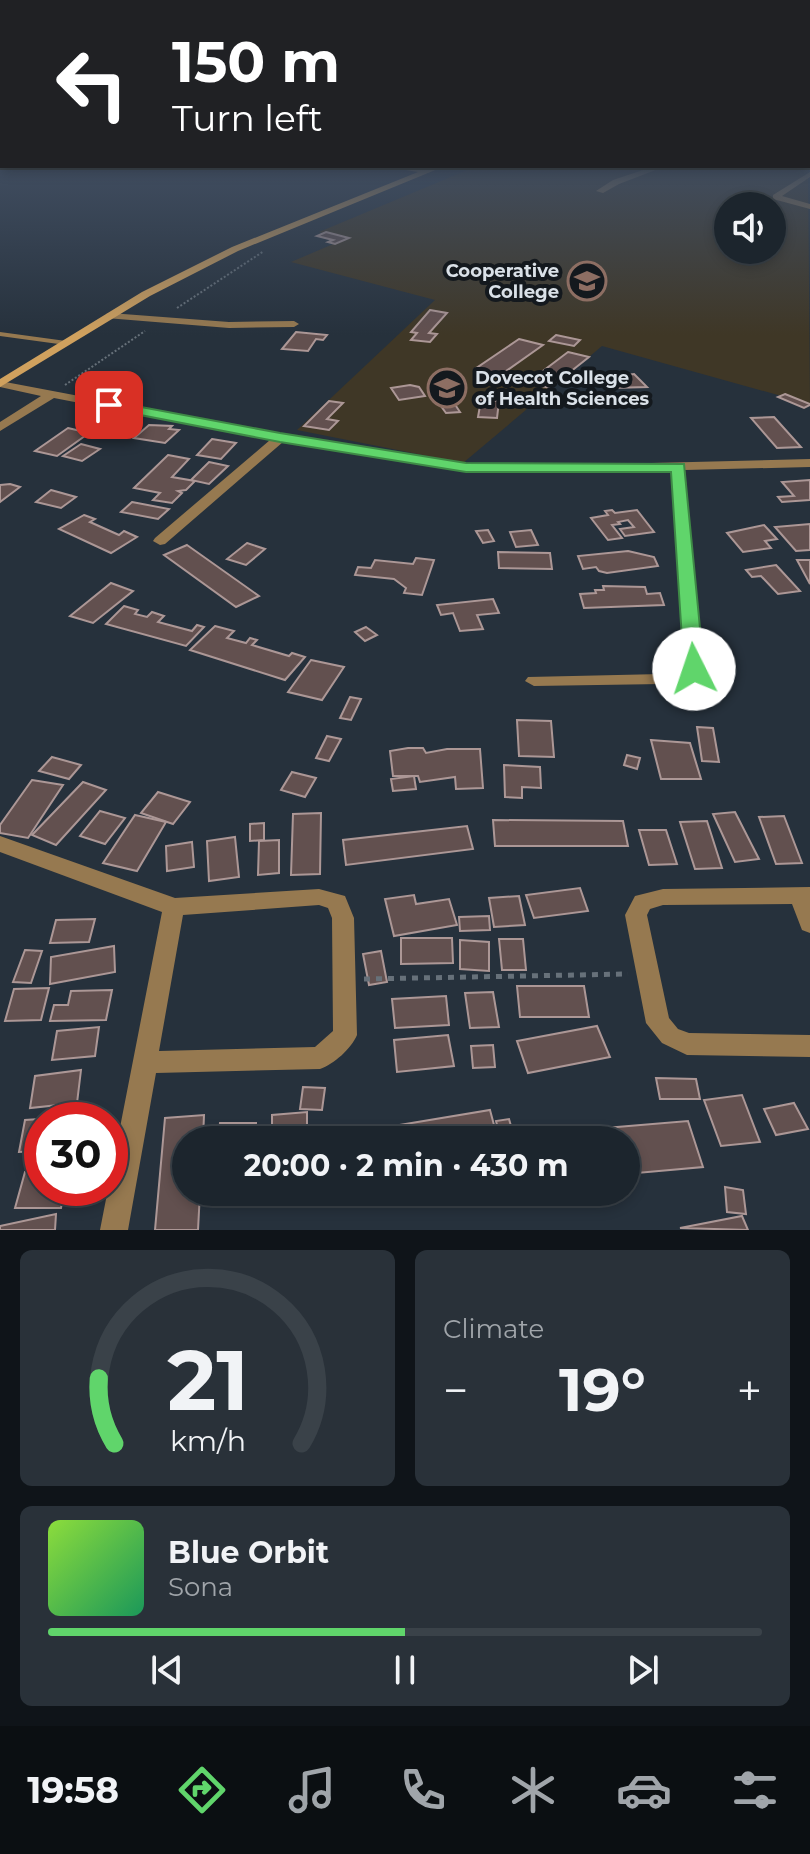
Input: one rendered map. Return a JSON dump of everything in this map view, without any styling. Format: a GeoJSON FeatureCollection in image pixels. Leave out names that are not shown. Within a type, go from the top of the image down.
{"type":"FeatureCollection","features":[{"type":"Feature","properties":{"kind":"main road"},"geometry":{"type":"LineString","coordinates":[[0,384],[160,286],[254,240],[305,219]]}},
{"type":"Feature","properties":{"kind":"street"},"geometry":{"type":"LineString","coordinates":[[110,316],[229,325],[294,324]]}},
{"type":"Feature","properties":{"kind":"street"},"geometry":{"type":"LineString","coordinates":[[0,384],[280,438],[466,467],[678,467],[810,463]]}},
{"type":"Feature","properties":{"kind":"street"},"geometry":{"type":"LineString","coordinates":[[0,427],[52,394]]}},
{"type":"Feature","properties":{"kind":"street"},"geometry":{"type":"LineString","coordinates":[[160,541],[280,438]]}},
{"type":"Feature","properties":{"kind":"street"},"geometry":{"type":"LineString","coordinates":[[534,681],[662,679],[683,676],[694,669],[678,467]]}},
{"type":"Feature","properties":{"kind":"street"},"geometry":{"type":"LineString","coordinates":[[0,844],[174,907],[319,897],[337,902],[343,918],[345,1035],[320,1058],[147,1062]]}},
{"type":"Feature","properties":{"kind":"street"},"geometry":{"type":"LineString","coordinates":[[810,924],[805,895],[663,897],[643,902],[636,915],[658,1023],[670,1036],[687,1044],[810,1046]]}},
{"type":"Feature","properties":{"kind":"street"},"geometry":{"type":"LineString","coordinates":[[114,1230],[174,907]]}},
{"type":"Feature","properties":{"kind":"lane"},"geometry":{"type":"LineString","coordinates":[[0,334],[66,343]]}},
{"type":"Feature","properties":{"kind":"path"},"geometry":{"type":"LineString","coordinates":[[344,979],[648,974]]}},
{"type":"Feature","properties":{"kind":"shaded area","name":"Cooperative College"},"geometry":{"type":"Polygon","coordinates":[[[349,219],[714,219],[714,264],[786,264],[786,219],[808,219],[810,404],[602,346],[463,463],[297,430],[435,300],[291,262],[345,239],[319,232],[349,219]]]}},
{"type":"Feature","properties":{"kind":"building"},"geometry":{"type":"Polygon","coordinates":[[[326,232],[349,238],[335,244],[328,242],[333,240],[317,236],[326,232]]]}},
{"type":"Feature","properties":{"kind":"building"},"geometry":{"type":"Polygon","coordinates":[[[430,310],[447,313],[429,333],[437,334],[430,342],[411,340],[417,333],[411,332],[430,310]]]}},
{"type":"Feature","properties":{"kind":"building"},"geometry":{"type":"Polygon","coordinates":[[[296,332],[327,335],[323,340],[316,339],[308,351],[282,349],[296,332]]]}},
{"type":"Feature","properties":{"kind":"building"},"geometry":{"type":"Polygon","coordinates":[[[556,335],[580,340],[574,346],[549,341],[556,335]]]}},
{"type":"Feature","properties":{"kind":"building"},"geometry":{"type":"Polygon","coordinates":[[[519,339],[543,345],[499,376],[475,369],[519,339]]]}},
{"type":"Feature","properties":{"kind":"building"},"geometry":{"type":"Polygon","coordinates":[[[568,352],[589,357],[550,388],[527,383],[568,352]]]}},
{"type":"Feature","properties":{"kind":"building"},"geometry":{"type":"Polygon","coordinates":[[[634,374],[647,387],[609,388],[599,378],[634,374]]]}},
{"type":"Feature","properties":{"kind":"building"},"geometry":{"type":"Polygon","coordinates":[[[419,387],[425,396],[399,400],[391,388],[419,387]]]}},
{"type":"Feature","properties":{"kind":"building"},"geometry":{"type":"Polygon","coordinates":[[[785,394],[810,405],[804,408],[778,397],[785,394]]]}},
{"type":"Feature","properties":{"kind":"building"},"geometry":{"type":"Polygon","coordinates":[[[452,400],[460,412],[446,413],[438,402],[452,400]]]}},
{"type":"Feature","properties":{"kind":"building"},"geometry":{"type":"Polygon","coordinates":[[[481,400],[499,401],[497,418],[478,417],[481,400]]]}},
{"type":"Feature","properties":{"kind":"building"},"geometry":{"type":"Polygon","coordinates":[[[329,401],[343,403],[327,419],[338,421],[329,430],[304,426],[329,401]]]}},
{"type":"Feature","properties":{"kind":"building"},"geometry":{"type":"Polygon","coordinates":[[[774,417],[801,447],[777,448],[751,418],[774,417]]]}},
{"type":"Feature","properties":{"kind":"building"},"geometry":{"type":"Polygon","coordinates":[[[108,419],[129,423],[119,431],[98,427],[108,419]]]}},
{"type":"Feature","properties":{"kind":"building"},"geometry":{"type":"Polygon","coordinates":[[[149,425],[172,426],[169,429],[179,430],[165,443],[134,438],[149,425]]]}},
{"type":"Feature","properties":{"kind":"building"},"geometry":{"type":"Polygon","coordinates":[[[68,428],[89,433],[57,456],[35,451],[68,428]]]}},
{"type":"Feature","properties":{"kind":"building"},"geometry":{"type":"Polygon","coordinates":[[[212,439],[236,443],[221,459],[197,455],[212,439]]]}},
{"type":"Feature","properties":{"kind":"building"},"geometry":{"type":"Polygon","coordinates":[[[81,444],[100,449],[82,461],[63,456],[81,444]]]}},
{"type":"Feature","properties":{"kind":"building"},"geometry":{"type":"Polygon","coordinates":[[[168,455],[189,459],[172,477],[195,481],[186,490],[178,491],[182,493],[172,503],[153,500],[160,493],[134,488],[168,455]]]}},
{"type":"Feature","properties":{"kind":"building"},"geometry":{"type":"Polygon","coordinates":[[[209,462],[228,466],[209,484],[191,480],[209,462]]]}},
{"type":"Feature","properties":{"kind":"building"},"geometry":{"type":"Polygon","coordinates":[[[810,480],[810,500],[782,502],[778,497],[794,496],[782,482],[810,480]]]}},
{"type":"Feature","properties":{"kind":"building"},"geometry":{"type":"Polygon","coordinates":[[[0,485],[20,487],[0,502],[0,485]]]}},
{"type":"Feature","properties":{"kind":"building"},"geometry":{"type":"Polygon","coordinates":[[[51,490],[76,497],[61,508],[36,502],[51,490]]]}},
{"type":"Feature","properties":{"kind":"building"},"geometry":{"type":"Polygon","coordinates":[[[132,502],[169,509],[158,519],[121,512],[132,502]]]}},
{"type":"Feature","properties":{"kind":"building"},"geometry":{"type":"Polygon","coordinates":[[[637,510],[654,532],[625,536],[620,529],[634,527],[628,520],[612,525],[622,538],[608,540],[591,518],[608,515],[605,511],[615,513],[637,510]]]}},
{"type":"Feature","properties":{"kind":"building"},"geometry":{"type":"Polygon","coordinates":[[[84,515],[95,519],[90,522],[119,535],[124,531],[137,537],[111,553],[59,529],[84,515]]]}},
{"type":"Feature","properties":{"kind":"building"},"geometry":{"type":"Polygon","coordinates":[[[810,524],[810,550],[796,551],[775,527],[810,524]]]}},
{"type":"Feature","properties":{"kind":"building"},"geometry":{"type":"Polygon","coordinates":[[[764,525],[777,539],[765,541],[771,548],[743,552],[727,533],[764,525]]]}},
{"type":"Feature","properties":{"kind":"building"},"geometry":{"type":"Polygon","coordinates":[[[488,530],[494,541],[483,543],[476,531],[488,530]]]}},
{"type":"Feature","properties":{"kind":"building"},"geometry":{"type":"Polygon","coordinates":[[[531,530],[538,545],[516,547],[510,532],[531,530]]]}},
{"type":"Feature","properties":{"kind":"building"},"geometry":{"type":"Polygon","coordinates":[[[247,543],[265,549],[246,565],[227,559],[247,543]]]}},
{"type":"Feature","properties":{"kind":"building"},"geometry":{"type":"Polygon","coordinates":[[[187,545],[259,596],[236,607],[164,555],[187,545]]]}},
{"type":"Feature","properties":{"kind":"building"},"geometry":{"type":"Polygon","coordinates":[[[628,551],[654,557],[658,566],[607,573],[596,567],[583,569],[578,556],[628,551]]]}},
{"type":"Feature","properties":{"kind":"building"},"geometry":{"type":"Polygon","coordinates":[[[498,552],[550,553],[552,569],[499,568],[498,552]]]}},
{"type":"Feature","properties":{"kind":"building"},"geometry":{"type":"Polygon","coordinates":[[[416,558],[434,560],[422,595],[404,593],[406,588],[394,579],[355,575],[358,567],[371,568],[375,560],[413,564],[416,558]]]}},
{"type":"Feature","properties":{"kind":"building"},"geometry":{"type":"Polygon","coordinates":[[[797,560],[810,560],[810,584],[797,560]]]}},
{"type":"Feature","properties":{"kind":"building"},"geometry":{"type":"Polygon","coordinates":[[[776,565],[800,591],[778,594],[761,576],[752,577],[746,570],[776,565]]]}},
{"type":"Feature","properties":{"kind":"building"},"geometry":{"type":"Polygon","coordinates":[[[111,583],[133,591],[93,623],[70,616],[111,583]]]}},
{"type":"Feature","properties":{"kind":"building"},"geometry":{"type":"Polygon","coordinates":[[[603,586],[645,587],[647,594],[660,593],[664,605],[584,608],[580,594],[596,593],[595,590],[604,590],[603,586]]]}},
{"type":"Feature","properties":{"kind":"building"},"geometry":{"type":"Polygon","coordinates":[[[493,599],[499,613],[477,615],[483,629],[460,631],[453,613],[441,615],[437,605],[493,599]]]}},
{"type":"Feature","properties":{"kind":"building"},"geometry":{"type":"Polygon","coordinates":[[[124,606],[138,610],[135,614],[147,617],[152,612],[164,616],[158,622],[192,631],[197,625],[204,627],[186,646],[106,624],[124,606]]]}},
{"type":"Feature","properties":{"kind":"building"},"geometry":{"type":"Polygon","coordinates":[[[215,626],[234,631],[227,638],[246,643],[250,638],[257,640],[252,645],[289,656],[292,653],[305,657],[285,680],[190,650],[215,626]]]}},
{"type":"Feature","properties":{"kind":"building"},"geometry":{"type":"Polygon","coordinates":[[[366,627],[377,635],[365,641],[355,632],[366,627]]]}},
{"type":"Feature","properties":{"kind":"building"},"geometry":{"type":"Polygon","coordinates":[[[311,660],[344,667],[322,700],[288,692],[311,660]]]}},
{"type":"Feature","properties":{"kind":"building"},"geometry":{"type":"Polygon","coordinates":[[[350,697],[361,699],[351,720],[340,718],[350,697]]]}},
{"type":"Feature","properties":{"kind":"building"},"geometry":{"type":"Polygon","coordinates":[[[517,720],[551,721],[554,757],[519,756],[517,720]]]}},
{"type":"Feature","properties":{"kind":"building"},"geometry":{"type":"Polygon","coordinates":[[[697,727],[713,728],[719,762],[702,761],[697,727]]]}},
{"type":"Feature","properties":{"kind":"building"},"geometry":{"type":"Polygon","coordinates":[[[327,736],[341,739],[329,761],[316,758],[327,736]]]}},
{"type":"Feature","properties":{"kind":"building"},"geometry":{"type":"Polygon","coordinates":[[[651,740],[690,743],[701,779],[661,779],[651,740]]]}},
{"type":"Feature","properties":{"kind":"building"},"geometry":{"type":"Polygon","coordinates":[[[423,748],[426,753],[447,749],[480,749],[483,788],[456,789],[455,777],[420,782],[418,776],[393,776],[390,751],[423,748]]]}},
{"type":"Feature","properties":{"kind":"building"},"geometry":{"type":"Polygon","coordinates":[[[627,755],[640,758],[637,769],[624,765],[627,755]]]}},
{"type":"Feature","properties":{"kind":"building"},"geometry":{"type":"Polygon","coordinates":[[[52,757],[81,765],[69,779],[39,771],[52,757]]]}},
{"type":"Feature","properties":{"kind":"building"},"geometry":{"type":"Polygon","coordinates":[[[504,765],[540,767],[541,788],[522,787],[522,798],[505,797],[504,765]]]}},
{"type":"Feature","properties":{"kind":"building"},"geometry":{"type":"Polygon","coordinates":[[[292,772],[316,778],[305,797],[281,790],[292,772]]]}},
{"type":"Feature","properties":{"kind":"building"},"geometry":{"type":"Polygon","coordinates":[[[414,776],[416,789],[393,791],[391,779],[414,776]]]}},
{"type":"Feature","properties":{"kind":"building"},"geometry":{"type":"Polygon","coordinates":[[[32,780],[63,785],[28,838],[0,833],[0,825],[32,780]]]}},
{"type":"Feature","properties":{"kind":"building"},"geometry":{"type":"Polygon","coordinates":[[[83,782],[106,790],[56,845],[32,835],[83,782]]]}},
{"type":"Feature","properties":{"kind":"building"},"geometry":{"type":"Polygon","coordinates":[[[158,792],[190,802],[173,824],[141,813],[158,792]]]}},
{"type":"Feature","properties":{"kind":"building"},"geometry":{"type":"Polygon","coordinates":[[[100,811],[125,818],[105,844],[80,836],[100,811]]]}},
{"type":"Feature","properties":{"kind":"building"},"geometry":{"type":"Polygon","coordinates":[[[735,812],[759,859],[735,862],[713,814],[735,812]]]}},
{"type":"Feature","properties":{"kind":"building"},"geometry":{"type":"Polygon","coordinates":[[[321,813],[320,874],[291,875],[293,814],[321,813]]]}},
{"type":"Feature","properties":{"kind":"building"},"geometry":{"type":"Polygon","coordinates":[[[135,815],[166,822],[137,871],[103,863],[135,815]]]}},
{"type":"Feature","properties":{"kind":"building"},"geometry":{"type":"Polygon","coordinates":[[[784,816],[802,863],[776,864],[759,817],[784,816]]]}},
{"type":"Feature","properties":{"kind":"building"},"geometry":{"type":"Polygon","coordinates":[[[493,820],[623,821],[628,846],[495,846],[493,820]]]}},
{"type":"Feature","properties":{"kind":"building"},"geometry":{"type":"Polygon","coordinates":[[[707,821],[722,868],[695,869],[680,822],[707,821]]]}},
{"type":"Feature","properties":{"kind":"building"},"geometry":{"type":"Polygon","coordinates":[[[264,823],[264,840],[250,841],[250,824],[264,823]]]}},
{"type":"Feature","properties":{"kind":"building"},"geometry":{"type":"Polygon","coordinates":[[[467,826],[473,849],[346,865],[343,840],[467,826]]]}},
{"type":"Feature","properties":{"kind":"building"},"geometry":{"type":"Polygon","coordinates":[[[639,830],[666,830],[677,864],[649,865],[639,830]]]}},
{"type":"Feature","properties":{"kind":"building"},"geometry":{"type":"Polygon","coordinates":[[[235,837],[239,877],[209,881],[207,841],[235,837]]]}},
{"type":"Feature","properties":{"kind":"building"},"geometry":{"type":"Polygon","coordinates":[[[279,840],[279,873],[258,875],[259,841],[279,840]]]}},
{"type":"Feature","properties":{"kind":"building"},"geometry":{"type":"Polygon","coordinates":[[[192,842],[194,867],[167,871],[166,846],[192,842]]]}},
{"type":"Feature","properties":{"kind":"building"},"geometry":{"type":"Polygon","coordinates":[[[580,888],[588,911],[534,918],[526,895],[580,888]]]}},
{"type":"Feature","properties":{"kind":"building"},"geometry":{"type":"Polygon","coordinates":[[[414,895],[416,904],[449,899],[457,925],[394,936],[385,899],[414,895]]]}},
{"type":"Feature","properties":{"kind":"building"},"geometry":{"type":"Polygon","coordinates":[[[519,896],[525,925],[494,927],[489,898],[519,896]]]}},
{"type":"Feature","properties":{"kind":"building"},"geometry":{"type":"Polygon","coordinates":[[[489,916],[490,930],[460,931],[459,917],[489,916]]]}},
{"type":"Feature","properties":{"kind":"building"},"geometry":{"type":"Polygon","coordinates":[[[95,919],[89,942],[50,943],[56,920],[95,919]]]}},
{"type":"Feature","properties":{"kind":"building"},"geometry":{"type":"Polygon","coordinates":[[[401,938],[452,938],[453,963],[401,964],[401,938]]]}},
{"type":"Feature","properties":{"kind":"building"},"geometry":{"type":"Polygon","coordinates":[[[499,939],[523,939],[526,970],[502,970],[499,939]]]}},
{"type":"Feature","properties":{"kind":"building"},"geometry":{"type":"Polygon","coordinates":[[[460,940],[489,942],[489,971],[460,969],[460,940]]]}},
{"type":"Feature","properties":{"kind":"building"},"geometry":{"type":"Polygon","coordinates":[[[114,946],[115,972],[50,984],[51,957],[114,946]]]}},
{"type":"Feature","properties":{"kind":"building"},"geometry":{"type":"Polygon","coordinates":[[[25,950],[42,951],[31,983],[13,982],[25,950]]]}},
{"type":"Feature","properties":{"kind":"building"},"geometry":{"type":"Polygon","coordinates":[[[381,951],[387,982],[369,985],[363,954],[381,951]]]}},
{"type":"Feature","properties":{"kind":"building"},"geometry":{"type":"Polygon","coordinates":[[[517,986],[584,986],[589,1017],[520,1017],[517,986]]]}},
{"type":"Feature","properties":{"kind":"building"},"geometry":{"type":"Polygon","coordinates":[[[49,988],[41,1020],[5,1021],[14,989],[49,988]]]}},
{"type":"Feature","properties":{"kind":"building"},"geometry":{"type":"Polygon","coordinates":[[[112,990],[106,1020],[50,1021],[54,1005],[68,1005],[71,991],[112,990]]]}},
{"type":"Feature","properties":{"kind":"building"},"geometry":{"type":"Polygon","coordinates":[[[493,992],[499,1027],[470,1028],[465,993],[493,992]]]}},
{"type":"Feature","properties":{"kind":"building"},"geometry":{"type":"Polygon","coordinates":[[[446,996],[449,1025],[395,1028],[392,999],[446,996]]]}},
{"type":"Feature","properties":{"kind":"building"},"geometry":{"type":"Polygon","coordinates":[[[597,1026],[610,1057],[528,1073],[517,1041],[597,1026]]]}},
{"type":"Feature","properties":{"kind":"building"},"geometry":{"type":"Polygon","coordinates":[[[99,1027],[95,1056],[52,1060],[57,1031],[99,1027]]]}},
{"type":"Feature","properties":{"kind":"building"},"geometry":{"type":"Polygon","coordinates":[[[448,1035],[454,1066],[397,1072],[394,1040],[448,1035]]]}},
{"type":"Feature","properties":{"kind":"building"},"geometry":{"type":"Polygon","coordinates":[[[493,1045],[495,1067],[473,1068],[471,1046],[493,1045]]]}},
{"type":"Feature","properties":{"kind":"building"},"geometry":{"type":"Polygon","coordinates":[[[81,1070],[77,1102],[31,1102],[35,1076],[81,1070]]]}},
{"type":"Feature","properties":{"kind":"building"},"geometry":{"type":"Polygon","coordinates":[[[656,1078],[696,1079],[700,1099],[660,1099],[656,1078]]]}},
{"type":"Feature","properties":{"kind":"building"},"geometry":{"type":"Polygon","coordinates":[[[303,1087],[325,1088],[322,1110],[300,1109],[303,1087]]]}},
{"type":"Feature","properties":{"kind":"building"},"geometry":{"type":"Polygon","coordinates":[[[742,1095],[760,1142],[721,1146],[704,1100],[742,1095]]]}},
{"type":"Feature","properties":{"kind":"building"},"geometry":{"type":"Polygon","coordinates":[[[794,1103],[808,1129],[776,1135],[764,1109],[794,1103]]]}},
{"type":"Feature","properties":{"kind":"building"},"geometry":{"type":"Polygon","coordinates":[[[490,1110],[494,1126],[393,1126],[490,1110]]]}},
{"type":"Feature","properties":{"kind":"building"},"geometry":{"type":"Polygon","coordinates":[[[307,1112],[307,1126],[272,1126],[272,1115],[307,1112]]]}},
{"type":"Feature","properties":{"kind":"building"},"geometry":{"type":"Polygon","coordinates":[[[204,1115],[204,1126],[172,1126],[172,1206],[199,1206],[198,1230],[155,1230],[165,1118],[204,1115]]]}},
{"type":"Feature","properties":{"kind":"building"},"geometry":{"type":"Polygon","coordinates":[[[509,1119],[511,1126],[497,1126],[496,1121],[509,1119]]]}},
{"type":"Feature","properties":{"kind":"building"},"geometry":{"type":"Polygon","coordinates":[[[688,1121],[703,1167],[640,1173],[640,1126],[629,1126],[688,1121]]]}},
{"type":"Feature","properties":{"kind":"building"},"geometry":{"type":"Polygon","coordinates":[[[220,1123],[256,1123],[256,1126],[220,1126],[220,1123]]]}},
{"type":"Feature","properties":{"kind":"building"},"geometry":{"type":"Polygon","coordinates":[[[24,1125],[24,1152],[19,1152],[24,1125]]]}},
{"type":"Feature","properties":{"kind":"building"},"geometry":{"type":"Polygon","coordinates":[[[24,1176],[24,1206],[61,1206],[61,1208],[15,1208],[24,1176]]]}},
{"type":"Feature","properties":{"kind":"building"},"geometry":{"type":"Polygon","coordinates":[[[725,1187],[743,1190],[746,1214],[727,1212],[725,1187]]]}},
{"type":"Feature","properties":{"kind":"building"},"geometry":{"type":"Polygon","coordinates":[[[56,1214],[55,1230],[0,1230],[0,1226],[56,1214]]]}},
{"type":"Feature","properties":{"kind":"building"},"geometry":{"type":"Polygon","coordinates":[[[742,1216],[748,1230],[680,1228],[742,1216]]]}},
{"type":"Feature","properties":{"kind":"place","name":"Cooperative College"},"geometry":{"type":"Point","coordinates":[587,281]}},
{"type":"Feature","properties":{"kind":"place","name":"Dovecot College of Health Sciences"},"geometry":{"type":"Point","coordinates":[447,388]}},
{"type":"Feature","properties":{"kind":"route"},"geometry":{"type":"LineString","coordinates":[[109,405],[280,438],[466,467],[678,467],[694,669]]}}]}
